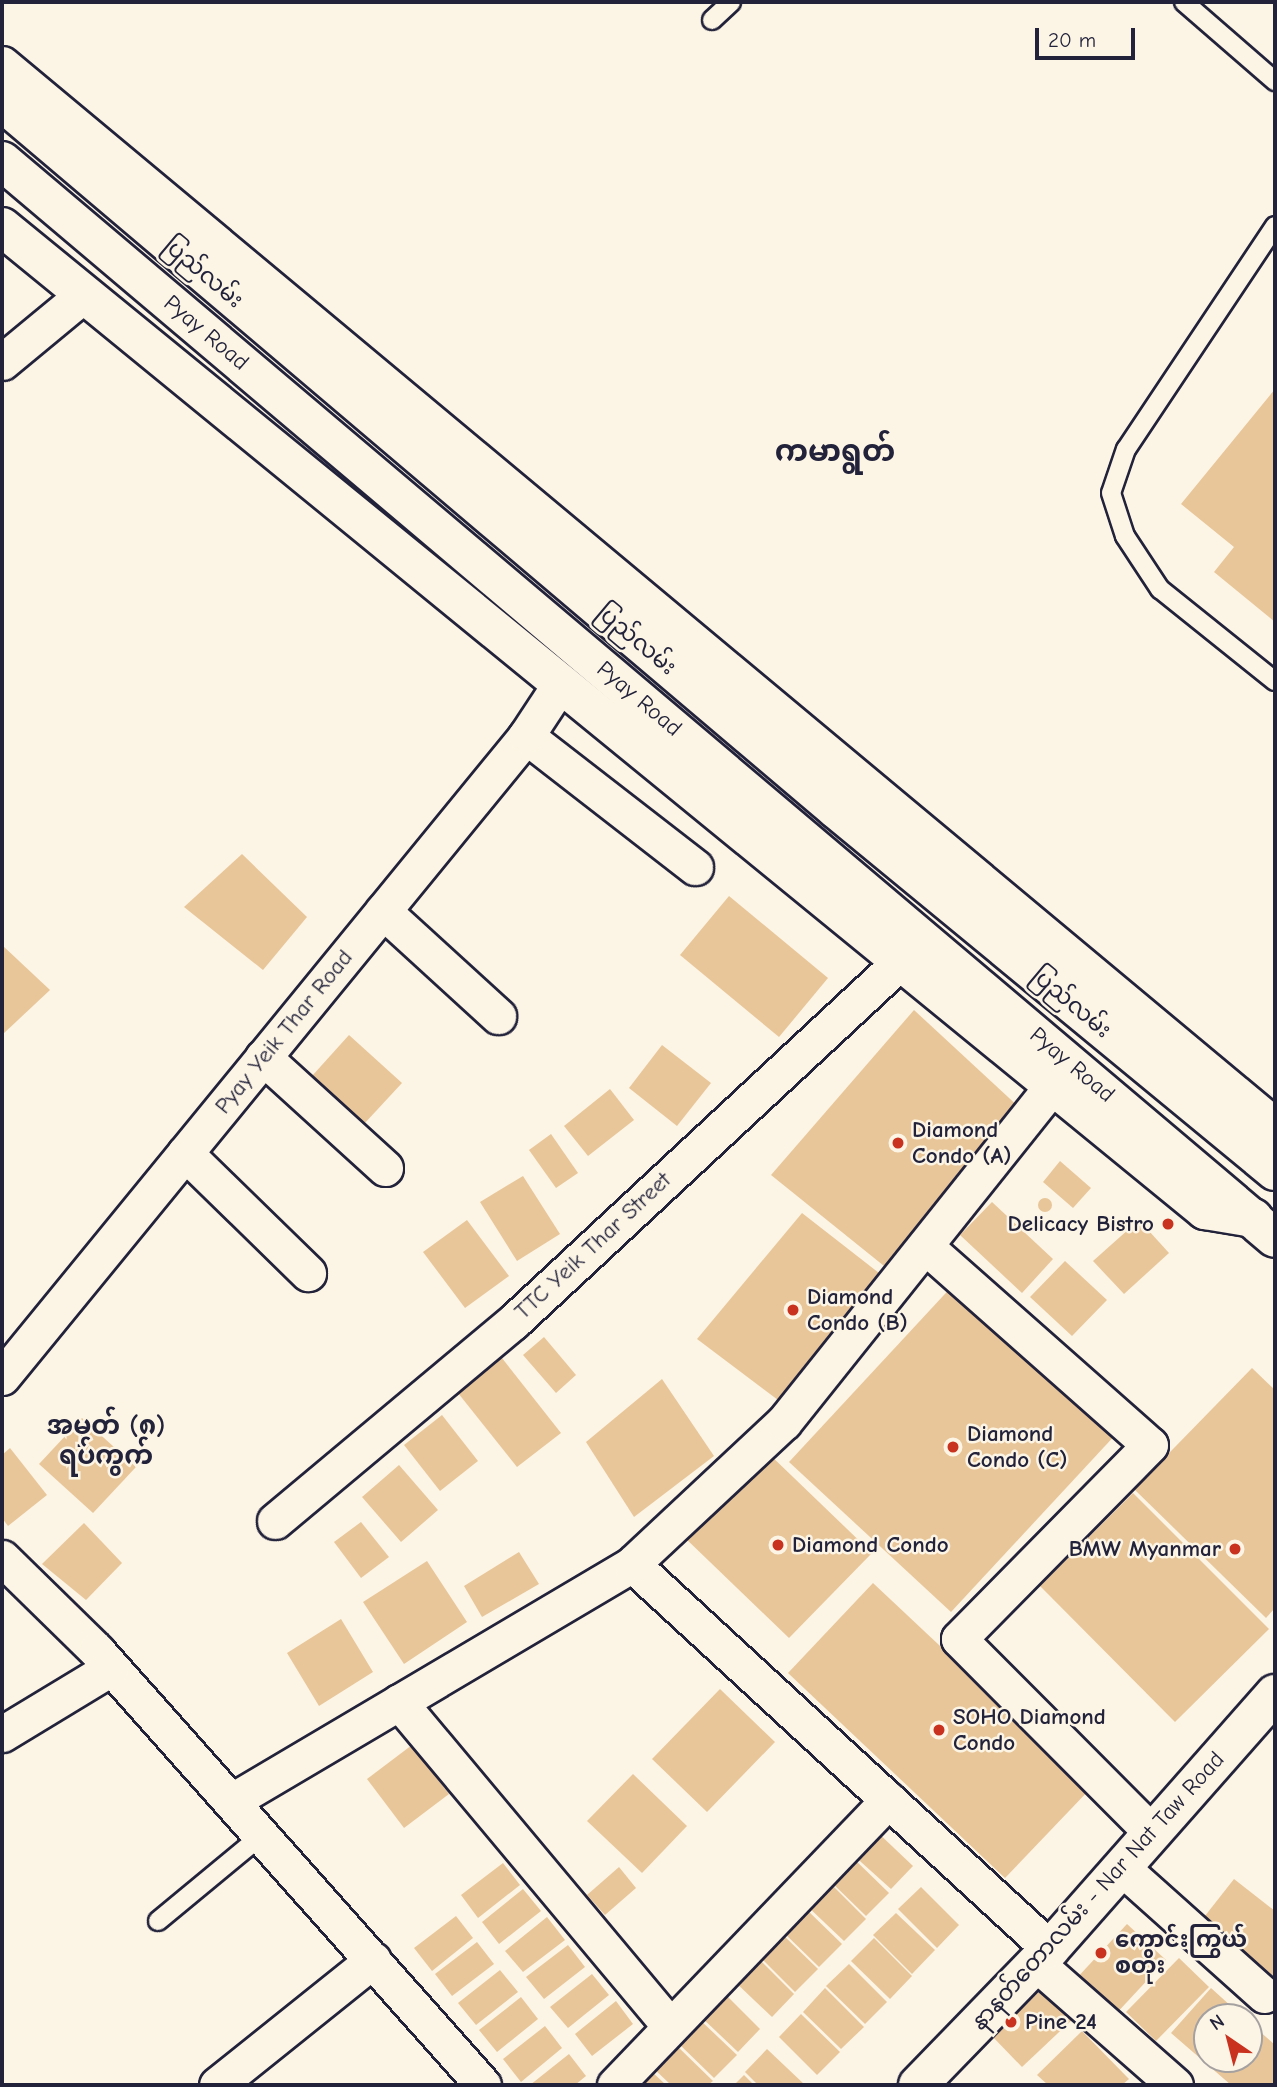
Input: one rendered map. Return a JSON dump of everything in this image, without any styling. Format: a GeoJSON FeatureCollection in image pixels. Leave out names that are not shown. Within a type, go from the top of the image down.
{"type":"FeatureCollection","features":[{"type":"Feature","properties":{"kind":"main road","name":"ပြည်လမ်း"},"geometry":{"type":"LineString","coordinates":[[2,66],[1275,1128]]}},
{"type":"Feature","properties":{"kind":"main road","name":"ပြည်လမ်း"},"geometry":{"type":"LineString","coordinates":[[2,102],[836,809],[1275,1171]]}},
{"type":"Feature","properties":{"kind":"main road","name":"Pyay Road"},"geometry":{"type":"LineString","coordinates":[[2,161],[1264,1228]]}},
{"type":"Feature","properties":{"kind":"main road"},"geometry":{"type":"LineString","coordinates":[[2,227],[1205,1210],[1264,1228]]}},
{"type":"Feature","properties":{"kind":"main road","name":"နာနတ်တောလမ်း - Nar Nat Taw Road"},"geometry":{"type":"LineString","coordinates":[[918,2085],[1043,1956],[1275,1694]]}},
{"type":"Feature","properties":{"kind":"street"},"geometry":{"type":"LineString","coordinates":[[2,362],[83,295]]}},
{"type":"Feature","properties":{"kind":"street","name":"Pyay Yeik Thar Road"},"geometry":{"type":"LineString","coordinates":[[2,1377],[526,736],[561,683]]}},
{"type":"Feature","properties":{"kind":"street"},"geometry":{"type":"LineString","coordinates":[[526,736],[695,867]]}},
{"type":"Feature","properties":{"kind":"street"},"geometry":{"type":"LineString","coordinates":[[383,911],[498,1016]]}},
{"type":"Feature","properties":{"kind":"street","name":"TTC Yeik Thar Street"},"geometry":{"type":"LineString","coordinates":[[275,1521],[513,1322],[901,960]]}},
{"type":"Feature","properties":{"kind":"street"},"geometry":{"type":"LineString","coordinates":[[263,1057],[385,1168]]}},
{"type":"Feature","properties":{"kind":"street"},"geometry":{"type":"LineString","coordinates":[[232,1801],[632,1564],[784,1422],[1054,1084]]}},
{"type":"Feature","properties":{"kind":"street"},"geometry":{"type":"LineString","coordinates":[[185,1153],[308,1273]]}},
{"type":"Feature","properties":{"kind":"street"},"geometry":{"type":"LineString","coordinates":[[925,1246],[1150,1445],[959,1639],[1152,1833]]}},
{"type":"Feature","properties":{"kind":"street"},"geometry":{"type":"LineString","coordinates":[[2,1558],[111,1668],[482,2085]]}},
{"type":"Feature","properties":{"kind":"street"},"geometry":{"type":"LineString","coordinates":[[632,1564],[888,1800],[1175,2085]]}},
{"type":"Feature","properties":{"kind":"street"},"geometry":{"type":"LineString","coordinates":[[2,1734],[111,1668]]}},
{"type":"Feature","properties":{"kind":"street"},"geometry":{"type":"LineString","coordinates":[[399,1702],[670,2026]]}},
{"type":"Feature","properties":{"kind":"street"},"geometry":{"type":"LineString","coordinates":[[615,2085],[888,1800]]}},
{"type":"Feature","properties":{"kind":"street"},"geometry":{"type":"LineString","coordinates":[[1122,1867],[1264,1995]]}},
{"type":"Feature","properties":{"kind":"street"},"geometry":{"type":"LineString","coordinates":[[218,2085],[373,1960]]}},
{"type":"Feature","properties":{"kind":"lane"},"geometry":{"type":"LineString","coordinates":[[712,20],[731,2]]}},
{"type":"Feature","properties":{"kind":"lane"},"geometry":{"type":"LineString","coordinates":[[1184,2],[1275,81]]}},
{"type":"Feature","properties":{"kind":"lane"},"geometry":{"type":"LineString","coordinates":[[1275,226],[1126,449],[1111,493],[1125,536],[1160,589],[1275,681]]}},
{"type":"Feature","properties":{"kind":"lane"},"geometry":{"type":"LineString","coordinates":[[158,1921],[262,1835]]}},
{"type":"Feature","properties":{"kind":"building"},"geometry":{"type":"Polygon","coordinates":[[[1275,389],[1275,622],[1214,572],[1234,547],[1181,504],[1275,389]]]}},
{"type":"Feature","properties":{"kind":"building"},"geometry":{"type":"Polygon","coordinates":[[[242,854],[307,917],[263,970],[184,907],[242,854]]]}},
{"type":"Feature","properties":{"kind":"building"},"geometry":{"type":"Polygon","coordinates":[[[729,896],[828,978],[779,1037],[680,955],[729,896]]]}},
{"type":"Feature","properties":{"kind":"building"},"geometry":{"type":"Polygon","coordinates":[[[2,945],[50,990],[2,1035],[2,945]]]}},
{"type":"Feature","properties":{"kind":"building","name":"Diamond Condo (A)"},"geometry":{"type":"Polygon","coordinates":[[[914,1010],[1022,1110],[894,1274],[771,1175],[914,1010]]]}},
{"type":"Feature","properties":{"kind":"building"},"geometry":{"type":"Polygon","coordinates":[[[349,1035],[402,1083],[364,1124],[312,1076],[349,1035]]]}},
{"type":"Feature","properties":{"kind":"building"},"geometry":{"type":"Polygon","coordinates":[[[662,1045],[711,1083],[677,1126],[629,1088],[662,1045]]]}},
{"type":"Feature","properties":{"kind":"building"},"geometry":{"type":"Polygon","coordinates":[[[610,1089],[634,1120],[588,1156],[564,1126],[610,1089]]]}},
{"type":"Feature","properties":{"kind":"building"},"geometry":{"type":"Polygon","coordinates":[[[551,1134],[578,1173],[556,1188],[529,1150],[551,1134]]]}},
{"type":"Feature","properties":{"kind":"building"},"geometry":{"type":"Polygon","coordinates":[[[1060,1161],[1091,1188],[1073,1208],[1043,1182],[1060,1161]]]}},
{"type":"Feature","properties":{"kind":"building"},"geometry":{"type":"Polygon","coordinates":[[[523,1176],[560,1234],[517,1261],[480,1202],[523,1176]]]}},
{"type":"Feature","properties":{"kind":"building"},"geometry":{"type":"Polygon","coordinates":[[[1045,1198],[1050,1200],[1050,1210],[1045,1212],[1040,1210],[1038,1205],[1040,1200],[1045,1198]]]}},
{"type":"Feature","properties":{"kind":"building"},"geometry":{"type":"Polygon","coordinates":[[[992,1202],[1053,1259],[1022,1293],[960,1235],[992,1202]]]}},
{"type":"Feature","properties":{"kind":"building","name":"Diamond Condo (B)"},"geometry":{"type":"Polygon","coordinates":[[[802,1213],[888,1280],[786,1406],[697,1339],[802,1213]]]}},
{"type":"Feature","properties":{"kind":"building"},"geometry":{"type":"Polygon","coordinates":[[[467,1220],[509,1276],[465,1308],[423,1252],[467,1220]]]}},
{"type":"Feature","properties":{"kind":"building"},"geometry":{"type":"Polygon","coordinates":[[[1139,1220],[1169,1253],[1124,1294],[1093,1261],[1139,1220]]]}},
{"type":"Feature","properties":{"kind":"building"},"geometry":{"type":"Polygon","coordinates":[[[1065,1261],[1107,1300],[1072,1336],[1030,1297],[1065,1261]]]}},
{"type":"Feature","properties":{"kind":"building","name":"Diamond Condo (C)"},"geometry":{"type":"Polygon","coordinates":[[[956,1282],[1118,1432],[951,1612],[789,1462],[956,1282]]]}},
{"type":"Feature","properties":{"kind":"building"},"geometry":{"type":"Polygon","coordinates":[[[544,1337],[576,1375],[556,1393],[523,1355],[544,1337]]]}},
{"type":"Feature","properties":{"kind":"building"},"geometry":{"type":"Polygon","coordinates":[[[502,1358],[561,1433],[517,1467],[458,1393],[502,1358]]]}},
{"type":"Feature","properties":{"kind":"building","name":"BMW Myanmar"},"geometry":{"type":"Polygon","coordinates":[[[1252,1368],[1275,1390],[1275,1608],[1266,1618],[1134,1489],[1252,1368]]]}},
{"type":"Feature","properties":{"kind":"building"},"geometry":{"type":"Polygon","coordinates":[[[662,1379],[714,1456],[634,1517],[586,1442],[662,1379]]]}},
{"type":"Feature","properties":{"kind":"building"},"geometry":{"type":"Polygon","coordinates":[[[442,1415],[478,1461],[440,1491],[404,1445],[442,1415]]]}},
{"type":"Feature","properties":{"kind":"building"},"geometry":{"type":"Polygon","coordinates":[[[82,1418],[136,1467],[93,1513],[39,1464],[82,1418]]]}},
{"type":"Feature","properties":{"kind":"building"},"geometry":{"type":"Polygon","coordinates":[[[10,1448],[47,1495],[8,1526],[2,1518],[2,1455],[10,1448]]]}},
{"type":"Feature","properties":{"kind":"building","name":"Diamond Condo"},"geometry":{"type":"Polygon","coordinates":[[[766,1451],[872,1553],[789,1638],[683,1536],[766,1451]]]}},
{"type":"Feature","properties":{"kind":"building"},"geometry":{"type":"Polygon","coordinates":[[[399,1465],[438,1510],[401,1542],[362,1497],[399,1465]]]}},
{"type":"Feature","properties":{"kind":"building"},"geometry":{"type":"Polygon","coordinates":[[[1133,1493],[1269,1629],[1175,1722],[1040,1586],[1133,1493]]]}},
{"type":"Feature","properties":{"kind":"building"},"geometry":{"type":"Polygon","coordinates":[[[361,1522],[389,1557],[361,1578],[334,1542],[361,1522]]]}},
{"type":"Feature","properties":{"kind":"building"},"geometry":{"type":"Polygon","coordinates":[[[84,1523],[122,1563],[86,1600],[42,1564],[84,1523]]]}},
{"type":"Feature","properties":{"kind":"building"},"geometry":{"type":"Polygon","coordinates":[[[519,1552],[539,1584],[482,1617],[464,1586],[519,1552]]]}},
{"type":"Feature","properties":{"kind":"building"},"geometry":{"type":"Polygon","coordinates":[[[427,1561],[467,1622],[404,1664],[363,1602],[427,1561]]]}},
{"type":"Feature","properties":{"kind":"building","name":"SOHO Diamond Condo"},"geometry":{"type":"Polygon","coordinates":[[[873,1583],[1091,1788],[1005,1878],[788,1673],[873,1583]]]}},
{"type":"Feature","properties":{"kind":"building"},"geometry":{"type":"Polygon","coordinates":[[[341,1619],[373,1672],[319,1706],[287,1653],[341,1619]]]}},
{"type":"Feature","properties":{"kind":"building"},"geometry":{"type":"Polygon","coordinates":[[[720,1689],[775,1742],[707,1812],[652,1759],[720,1689]]]}},
{"type":"Feature","properties":{"kind":"building"},"geometry":{"type":"Polygon","coordinates":[[[412,1745],[449,1794],[404,1828],[367,1779],[412,1745]]]}},
{"type":"Feature","properties":{"kind":"building"},"geometry":{"type":"Polygon","coordinates":[[[633,1774],[687,1826],[642,1873],[587,1821],[633,1774]]]}},
{"type":"Feature","properties":{"kind":"building"},"geometry":{"type":"Polygon","coordinates":[[[874,1829],[913,1866],[891,1889],[851,1853],[874,1829]]]}},
{"type":"Feature","properties":{"kind":"building"},"geometry":{"type":"Polygon","coordinates":[[[850,1855],[889,1893],[866,1916],[827,1878],[850,1855]]]}},
{"type":"Feature","properties":{"kind":"building"},"geometry":{"type":"Polygon","coordinates":[[[503,1863],[520,1885],[478,1918],[461,1895],[503,1863]]]}},
{"type":"Feature","properties":{"kind":"building"},"geometry":{"type":"Polygon","coordinates":[[[619,1867],[636,1888],[605,1915],[587,1895],[619,1867]]]}},
{"type":"Feature","properties":{"kind":"building"},"geometry":{"type":"Polygon","coordinates":[[[1234,1879],[1275,1911],[1275,1978],[1201,1921],[1234,1879]]]}},
{"type":"Feature","properties":{"kind":"building"},"geometry":{"type":"Polygon","coordinates":[[[828,1881],[866,1919],[844,1941],[805,1904],[828,1881]]]}},
{"type":"Feature","properties":{"kind":"building"},"geometry":{"type":"Polygon","coordinates":[[[921,1887],[959,1925],[937,1948],[898,1909],[921,1887]]]}},
{"type":"Feature","properties":{"kind":"building"},"geometry":{"type":"Polygon","coordinates":[[[523,1889],[541,1911],[499,1944],[482,1922],[523,1889]]]}},
{"type":"Feature","properties":{"kind":"building"},"geometry":{"type":"Polygon","coordinates":[[[803,1906],[842,1944],[819,1967],[780,1929],[803,1906]]]}},
{"type":"Feature","properties":{"kind":"building"},"geometry":{"type":"Polygon","coordinates":[[[896,1913],[935,1950],[912,1974],[873,1935],[896,1913]]]}},
{"type":"Feature","properties":{"kind":"building"},"geometry":{"type":"Polygon","coordinates":[[[456,1916],[473,1938],[432,1971],[414,1948],[456,1916]]]}},
{"type":"Feature","properties":{"kind":"building"},"geometry":{"type":"Polygon","coordinates":[[[547,1917],[565,1940],[523,1972],[505,1951],[547,1917]]]}},
{"type":"Feature","properties":{"kind":"building"},"geometry":{"type":"Polygon","coordinates":[[[1127,1924],[1166,1960],[1114,2016],[1075,1980],[1127,1924]]]}},
{"type":"Feature","properties":{"kind":"building"},"geometry":{"type":"Polygon","coordinates":[[[779,1931],[818,1969],[795,1992],[757,1954],[779,1931]]]}},
{"type":"Feature","properties":{"kind":"building"},"geometry":{"type":"Polygon","coordinates":[[[874,1938],[912,1976],[890,1999],[851,1961],[874,1938]]]}},
{"type":"Feature","properties":{"kind":"building"},"geometry":{"type":"Polygon","coordinates":[[[477,1942],[494,1964],[452,1996],[435,1974],[477,1942]]]}},
{"type":"Feature","properties":{"kind":"building"},"geometry":{"type":"Polygon","coordinates":[[[568,1945],[585,1967],[544,1999],[526,1977],[568,1945]]]}},
{"type":"Feature","properties":{"kind":"building"},"geometry":{"type":"Polygon","coordinates":[[[756,1956],[794,1994],[772,2017],[733,1980],[756,1956]]]}},
{"type":"Feature","properties":{"kind":"building"},"geometry":{"type":"Polygon","coordinates":[[[1179,1958],[1209,1987],[1156,2041],[1126,2012],[1179,1958]]]}},
{"type":"Feature","properties":{"kind":"building"},"geometry":{"type":"Polygon","coordinates":[[[849,1964],[887,2002],[865,2024],[826,1986],[849,1964]]]}},
{"type":"Feature","properties":{"kind":"building"},"geometry":{"type":"Polygon","coordinates":[[[500,1970],[518,1992],[476,2025],[458,2003],[500,1970]]]}},
{"type":"Feature","properties":{"kind":"building"},"geometry":{"type":"Polygon","coordinates":[[[592,1974],[609,1995],[568,2028],[550,2007],[592,1974]]]}},
{"type":"Feature","properties":{"kind":"building"},"geometry":{"type":"Polygon","coordinates":[[[1043,1985],[1074,2018],[1022,2067],[990,2034],[1043,1985]]]}},
{"type":"Feature","properties":{"kind":"building"},"geometry":{"type":"Polygon","coordinates":[[[825,1988],[864,2027],[841,2049],[803,2012],[825,1988]]]}},
{"type":"Feature","properties":{"kind":"building"},"geometry":{"type":"Polygon","coordinates":[[[1211,1988],[1228,2003],[1198,2003],[1211,1988]]]}},
{"type":"Feature","properties":{"kind":"building"},"geometry":{"type":"Polygon","coordinates":[[[722,1991],[760,2029],[738,2052],[699,2015],[722,1991]]]}},
{"type":"Feature","properties":{"kind":"building"},"geometry":{"type":"Polygon","coordinates":[[[521,1997],[538,2019],[497,2052],[479,2030],[521,1997]]]}},
{"type":"Feature","properties":{"kind":"building"},"geometry":{"type":"Polygon","coordinates":[[[616,2001],[633,2024],[592,2056],[575,2034],[616,2001]]]}},
{"type":"Feature","properties":{"kind":"building"},"geometry":{"type":"Polygon","coordinates":[[[1193,2008],[1193,2052],[1171,2033],[1193,2008]]]}},
{"type":"Feature","properties":{"kind":"building"},"geometry":{"type":"Polygon","coordinates":[[[801,2014],[840,2052],[817,2075],[779,2037],[801,2014]]]}},
{"type":"Feature","properties":{"kind":"building"},"geometry":{"type":"Polygon","coordinates":[[[698,2018],[737,2055],[714,2078],[676,2041],[698,2018]]]}},
{"type":"Feature","properties":{"kind":"building"},"geometry":{"type":"Polygon","coordinates":[[[545,2026],[562,2048],[521,2082],[503,2059],[545,2026]]]}},
{"type":"Feature","properties":{"kind":"building"},"geometry":{"type":"Polygon","coordinates":[[[1082,2031],[1129,2079],[1122,2085],[1048,2085],[1037,2075],[1082,2031]]]}},
{"type":"Feature","properties":{"kind":"building"},"geometry":{"type":"Polygon","coordinates":[[[1263,2034],[1275,2045],[1275,2085],[1231,2085],[1217,2073],[1263,2073],[1263,2034]]]}},
{"type":"Feature","properties":{"kind":"building"},"geometry":{"type":"Polygon","coordinates":[[[674,2043],[713,2081],[708,2085],[671,2085],[651,2066],[674,2043]]]}},
{"type":"Feature","properties":{"kind":"building"},"geometry":{"type":"Polygon","coordinates":[[[767,2049],[805,2085],[758,2085],[745,2072],[767,2049]]]}},
{"type":"Feature","properties":{"kind":"building"},"geometry":{"type":"Polygon","coordinates":[[[569,2054],[586,2076],[575,2085],[530,2085],[569,2054]]]}},
{"type":"Feature","properties":{"kind":"building"},"geometry":{"type":"Polygon","coordinates":[[[649,2069],[666,2085],[633,2085],[649,2069]]]}},
{"type":"Feature","properties":{"kind":"building"},"geometry":{"type":"Polygon","coordinates":[[[744,2075],[754,2085],[734,2085],[744,2075]]]}},
{"type":"Feature","properties":{"kind":"place","name":"Diamond Condo (A)"},"geometry":{"type":"Point","coordinates":[898,1143]}},
{"type":"Feature","properties":{"kind":"place","name":"Delicacy Bistro"},"geometry":{"type":"Point","coordinates":[1168,1224]}},
{"type":"Feature","properties":{"kind":"place","name":"Diamond Condo (B)"},"geometry":{"type":"Point","coordinates":[793,1310]}},
{"type":"Feature","properties":{"kind":"place","name":"Diamond Condo (C)"},"geometry":{"type":"Point","coordinates":[953,1447]}},
{"type":"Feature","properties":{"kind":"place","name":"Diamond Condo"},"geometry":{"type":"Point","coordinates":[778,1545]}},
{"type":"Feature","properties":{"kind":"place","name":"BMW Myanmar"},"geometry":{"type":"Point","coordinates":[1235,1549]}},
{"type":"Feature","properties":{"kind":"place","name":"SOHO Diamond Condo"},"geometry":{"type":"Point","coordinates":[939,1730]}},
{"type":"Feature","properties":{"kind":"place","name":"ကောင်းကြွယ် စတိုး"},"geometry":{"type":"Point","coordinates":[1101,1953]}},
{"type":"Feature","properties":{"kind":"place","name":"Pine 24"},"geometry":{"type":"Point","coordinates":[1011,2022]}},
{"type":"Feature","properties":{"kind":"district","name":"ကမာရွတ်"},"geometry":{"type":"Point","coordinates":[835,452]}},
{"type":"Feature","properties":{"kind":"district","name":"အမှတ် (၈) ရပ်ကွက်"},"geometry":{"type":"Point","coordinates":[106,1442]}}]}
